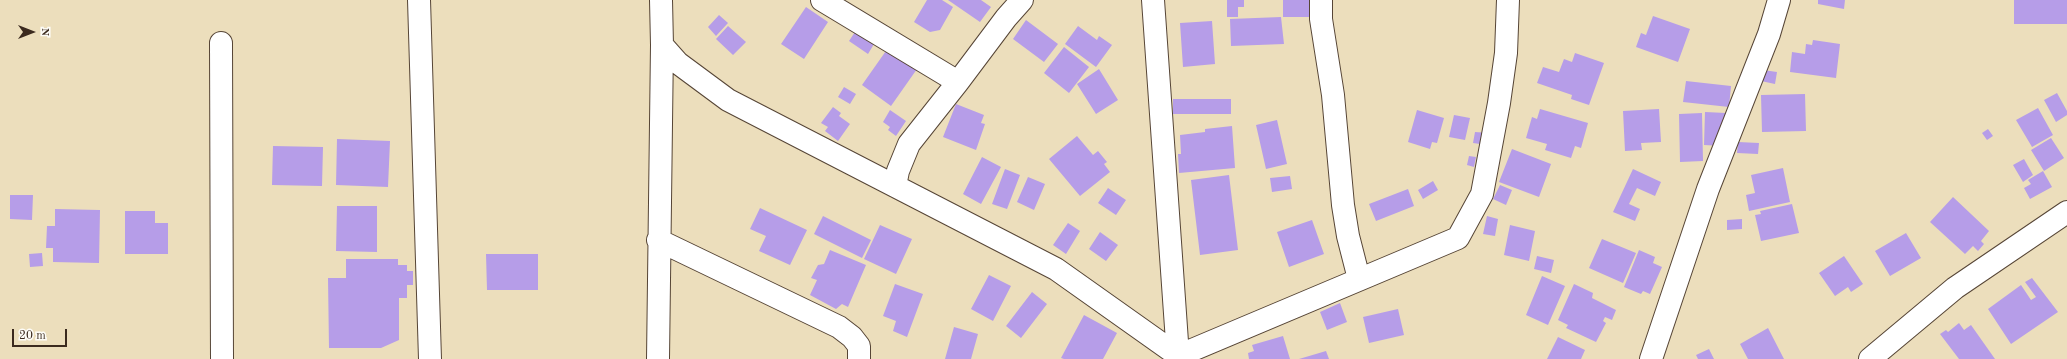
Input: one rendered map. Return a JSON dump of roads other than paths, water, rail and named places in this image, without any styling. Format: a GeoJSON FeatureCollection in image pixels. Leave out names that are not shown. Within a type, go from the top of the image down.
{"type":"FeatureCollection","features":[{"type":"Feature","properties":{"kind":"street"},"geometry":{"type":"LineString","coordinates":[[419,0],[430,359]]}},
{"type":"Feature","properties":{"kind":"street"},"geometry":{"type":"LineString","coordinates":[[658,359],[658,240],[662,45],[661,0]]}},
{"type":"Feature","properties":{"kind":"street"},"geometry":{"type":"LineString","coordinates":[[822,0],[958,82]]}},
{"type":"Feature","properties":{"kind":"street"},"geometry":{"type":"LineString","coordinates":[[895,186],[898,171],[910,144],[1006,18],[1022,0]]}},
{"type":"Feature","properties":{"kind":"street"},"geometry":{"type":"LineString","coordinates":[[1153,0],[1181,358]]}},
{"type":"Feature","properties":{"kind":"street"},"geometry":{"type":"LineString","coordinates":[[1321,0],[1321,19],[1333,95],[1343,205],[1348,236],[1359,279]]}},
{"type":"Feature","properties":{"kind":"street"},"geometry":{"type":"LineString","coordinates":[[1181,358],[1359,279],[1458,238],[1482,194],[1499,103],[1506,53],[1508,0]]}},
{"type":"Feature","properties":{"kind":"street"},"geometry":{"type":"LineString","coordinates":[[1651,359],[1708,189],[1769,34],[1779,0]]}},
{"type":"Feature","properties":{"kind":"street"},"geometry":{"type":"LineString","coordinates":[[221,43],[222,359]]}},
{"type":"Feature","properties":{"kind":"street"},"geometry":{"type":"LineString","coordinates":[[662,45],[678,63],[728,100],[1056,269],[1181,358]]}},
{"type":"Feature","properties":{"kind":"street"},"geometry":{"type":"LineString","coordinates":[[1870,359],[1954,288],[2067,212]]}},
{"type":"Feature","properties":{"kind":"street"},"geometry":{"type":"LineString","coordinates":[[658,240],[839,327],[852,337],[859,346],[859,359]]}}]}
